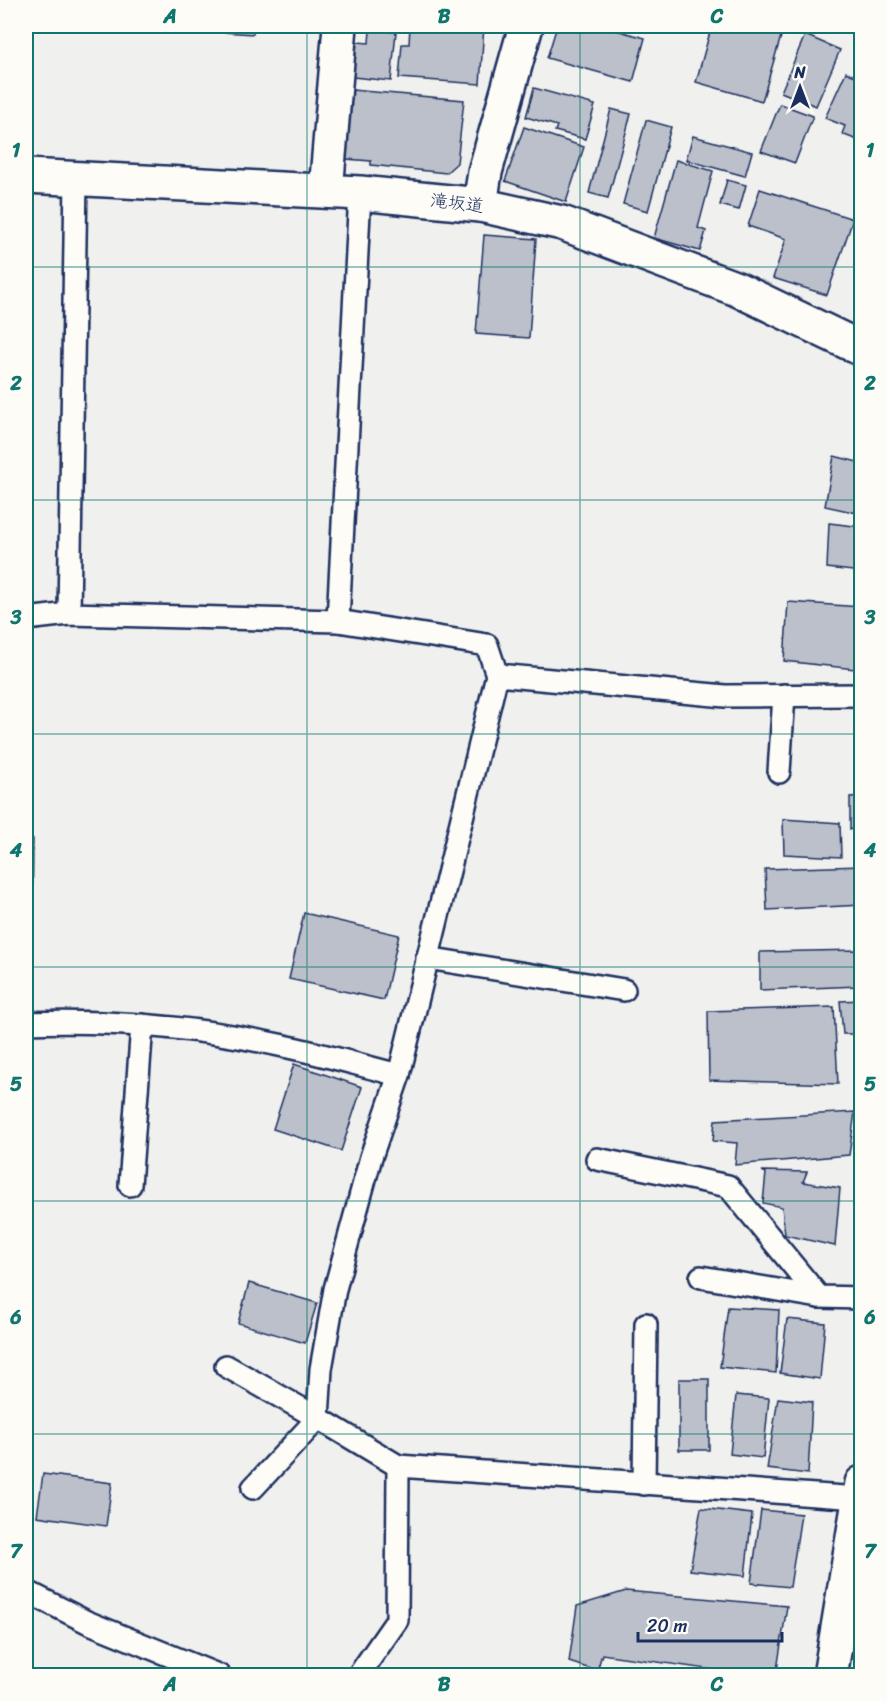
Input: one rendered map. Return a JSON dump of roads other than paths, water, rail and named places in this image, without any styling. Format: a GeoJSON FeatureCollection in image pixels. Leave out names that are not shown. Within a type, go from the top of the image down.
{"type":"FeatureCollection","features":[{"type":"Feature","properties":{"kind":"street"},"geometry":{"type":"LineString","coordinates":[[326,191],[340,26]]}},
{"type":"Feature","properties":{"kind":"street"},"geometry":{"type":"LineString","coordinates":[[480,205],[486,172],[526,26]]}},
{"type":"Feature","properties":{"kind":"street","name":"滝坂道"},"geometry":{"type":"LineString","coordinates":[[26,176],[360,193],[480,205],[562,223],[584,231],[737,289],[861,349]]}},
{"type":"Feature","properties":{"kind":"street"},"geometry":{"type":"LineString","coordinates":[[830,1676],[852,1601],[860,1490]]}},
{"type":"Feature","properties":{"kind":"lane"},"geometry":{"type":"LineString","coordinates":[[69,614],[76,179]]}},
{"type":"Feature","properties":{"kind":"lane"},"geometry":{"type":"LineString","coordinates":[[338,621],[360,193]]}},
{"type":"Feature","properties":{"kind":"lane"},"geometry":{"type":"LineString","coordinates":[[26,619],[69,614],[338,621],[488,645],[497,675],[399,1075],[371,1157],[335,1289],[321,1369],[318,1419],[253,1488]]}},
{"type":"Feature","properties":{"kind":"lane"},"geometry":{"type":"LineString","coordinates":[[497,675],[725,696],[861,695]]}},
{"type":"Feature","properties":{"kind":"lane"},"geometry":{"type":"LineString","coordinates":[[779,772],[784,695]]}},
{"type":"Feature","properties":{"kind":"lane"},"geometry":{"type":"LineString","coordinates":[[427,958],[624,990]]}},
{"type":"Feature","properties":{"kind":"lane"},"geometry":{"type":"LineString","coordinates":[[26,1023],[74,1021],[142,1025],[279,1044],[399,1075]]}},
{"type":"Feature","properties":{"kind":"lane"},"geometry":{"type":"LineString","coordinates":[[130,1185],[142,1025]]}},
{"type":"Feature","properties":{"kind":"lane"},"geometry":{"type":"LineString","coordinates":[[597,1160],[728,1186],[819,1297]]}},
{"type":"Feature","properties":{"kind":"lane"},"geometry":{"type":"LineString","coordinates":[[701,1277],[819,1297],[861,1298]]}},
{"type":"Feature","properties":{"kind":"lane"},"geometry":{"type":"LineString","coordinates":[[644,1484],[646,1324]]}},
{"type":"Feature","properties":{"kind":"lane"},"geometry":{"type":"LineString","coordinates":[[226,1366],[398,1466],[644,1484],[860,1490]]}},
{"type":"Feature","properties":{"kind":"lane"},"geometry":{"type":"LineString","coordinates":[[358,1676],[397,1620],[398,1466]]}},
{"type":"Feature","properties":{"kind":"lane"},"geometry":{"type":"LineString","coordinates":[[26,1591],[87,1622],[220,1676]]}}]}
